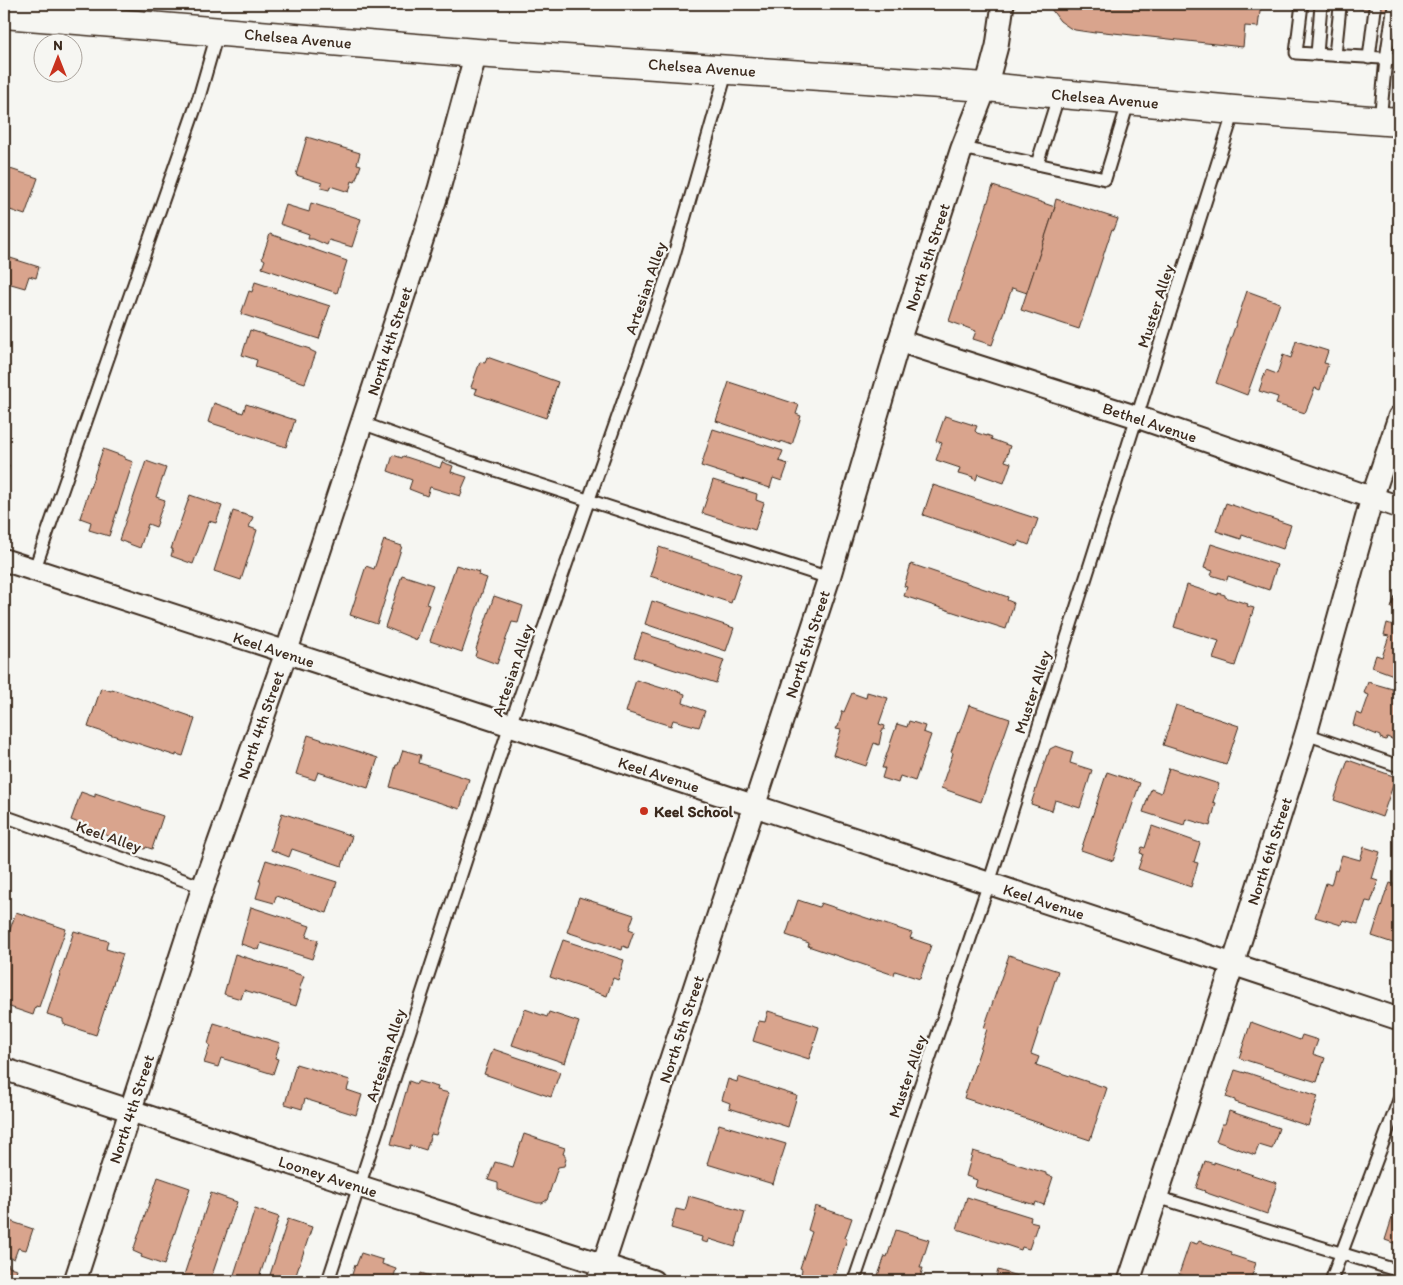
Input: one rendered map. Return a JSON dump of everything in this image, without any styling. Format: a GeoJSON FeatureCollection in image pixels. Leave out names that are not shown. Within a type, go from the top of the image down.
{"type":"FeatureCollection","features":[{"type":"Feature","properties":{"kind":"main road","name":"Chelsea Avenue"},"geometry":{"type":"LineString","coordinates":[[4,14],[476,52],[986,87],[1234,110],[1390,121]]}},
{"type":"Feature","properties":{"kind":"street","name":"North 5th Street"},"geometry":{"type":"LineString","coordinates":[[600,1273],[829,578],[900,341],[962,148],[986,87],[997,46],[1003,4]]}},
{"type":"Feature","properties":{"kind":"street","name":"North 4th Street"},"geometry":{"type":"LineString","coordinates":[[75,1281],[203,887],[286,653],[439,189],[476,52]]}},
{"type":"Feature","properties":{"kind":"street","name":"Bethel Avenue"},"geometry":{"type":"LineString","coordinates":[[900,341],[1136,417],[1399,507]]}},
{"type":"Feature","properties":{"kind":"street","name":"North 6th Street"},"geometry":{"type":"LineString","coordinates":[[1129,1281],[1306,734],[1372,498],[1399,417]]}},
{"type":"Feature","properties":{"kind":"street","name":"Keel Avenue"},"geometry":{"type":"LineString","coordinates":[[4,560],[1399,1019]]}},
{"type":"Feature","properties":{"kind":"street","name":"Looney Avenue"},"geometry":{"type":"LineString","coordinates":[[4,1069],[359,1186],[600,1273],[653,1281]]}},
{"type":"Feature","properties":{"kind":"lane"},"geometry":{"type":"LineString","coordinates":[[1302,4],[1296,52],[1399,60]]}},
{"type":"Feature","properties":{"kind":"lane"},"geometry":{"type":"LineString","coordinates":[[1317,54],[1321,5]]}},
{"type":"Feature","properties":{"kind":"lane"},"geometry":{"type":"LineString","coordinates":[[1335,55],[1340,7]]}},
{"type":"Feature","properties":{"kind":"lane"},"geometry":{"type":"LineString","coordinates":[[1369,58],[1375,9]]}},
{"type":"Feature","properties":{"kind":"lane"},"geometry":{"type":"LineString","coordinates":[[1390,121],[1386,58],[1393,11]]}},
{"type":"Feature","properties":{"kind":"lane"},"geometry":{"type":"LineString","coordinates":[[34,571],[199,97],[218,31]]}},
{"type":"Feature","properties":{"kind":"lane","name":"Artesian Alley"},"geometry":{"type":"LineString","coordinates":[[328,1281],[510,725],[672,262],[727,70]]}},
{"type":"Feature","properties":{"kind":"lane"},"geometry":{"type":"LineString","coordinates":[[1037,164],[1058,94]]}},
{"type":"Feature","properties":{"kind":"lane"},"geometry":{"type":"LineString","coordinates":[[962,148],[1105,180],[1128,100]]}},
{"type":"Feature","properties":{"kind":"lane","name":"Muster Alley"},"geometry":{"type":"LineString","coordinates":[[854,1281],[989,883],[1234,110]]}},
{"type":"Feature","properties":{"kind":"lane"},"geometry":{"type":"LineString","coordinates":[[362,423],[470,462],[829,578]]}},
{"type":"Feature","properties":{"kind":"lane"},"geometry":{"type":"LineString","coordinates":[[1306,734],[1399,766]]}},
{"type":"Feature","properties":{"kind":"lane","name":"Keel Alley"},"geometry":{"type":"LineString","coordinates":[[4,816],[203,887]]}},
{"type":"Feature","properties":{"kind":"lane"},"geometry":{"type":"LineString","coordinates":[[1331,1281],[1399,1100]]}},
{"type":"Feature","properties":{"kind":"lane"},"geometry":{"type":"LineString","coordinates":[[1157,1197],[1399,1271]]}},
{"type":"Feature","properties":{"kind":"building"},"geometry":{"type":"Polygon","coordinates":[[[1049,4],[1261,4],[1258,27],[1245,26],[1243,47],[1075,30],[1060,21],[1049,4]]]}},
{"type":"Feature","properties":{"kind":"building"},"geometry":{"type":"Polygon","coordinates":[[[1305,4],[1399,4],[1399,11],[1347,8],[1305,4]]]}},
{"type":"Feature","properties":{"kind":"building"},"geometry":{"type":"Polygon","coordinates":[[[307,137],[360,153],[357,164],[361,165],[355,182],[352,181],[349,192],[330,186],[329,190],[321,188],[322,183],[296,175],[307,137]]]}},
{"type":"Feature","properties":{"kind":"building"},"geometry":{"type":"Polygon","coordinates":[[[4,167],[38,178],[25,215],[4,208],[4,167]]]}},
{"type":"Feature","properties":{"kind":"building"},"geometry":{"type":"Polygon","coordinates":[[[993,186],[1055,207],[1027,293],[1012,288],[992,345],[973,339],[976,331],[949,321],[993,186]]]}},
{"type":"Feature","properties":{"kind":"building"},"geometry":{"type":"Polygon","coordinates":[[[1056,199],[1118,219],[1114,230],[1112,229],[1079,329],[1021,310],[1056,199]]]}},
{"type":"Feature","properties":{"kind":"building"},"geometry":{"type":"Polygon","coordinates":[[[311,203],[361,219],[352,247],[329,240],[327,245],[313,239],[308,239],[309,234],[280,224],[286,205],[309,212],[311,203]]]}},
{"type":"Feature","properties":{"kind":"building"},"geometry":{"type":"Polygon","coordinates":[[[270,234],[347,261],[337,293],[262,268],[265,260],[262,258],[270,234]]]}},
{"type":"Feature","properties":{"kind":"building"},"geometry":{"type":"Polygon","coordinates":[[[4,256],[39,267],[36,278],[29,276],[25,288],[4,282],[4,256]]]}},
{"type":"Feature","properties":{"kind":"building"},"geometry":{"type":"Polygon","coordinates":[[[255,282],[330,306],[319,339],[241,314],[249,291],[252,292],[255,282]]]}},
{"type":"Feature","properties":{"kind":"building"},"geometry":{"type":"Polygon","coordinates":[[[1247,291],[1280,303],[1247,395],[1216,383],[1247,291]]]}},
{"type":"Feature","properties":{"kind":"building"},"geometry":{"type":"Polygon","coordinates":[[[250,330],[310,349],[316,353],[305,383],[255,367],[257,360],[242,355],[250,330]]]}},
{"type":"Feature","properties":{"kind":"building"},"geometry":{"type":"Polygon","coordinates":[[[1296,341],[1328,351],[1324,363],[1328,364],[1320,390],[1315,388],[1305,413],[1276,404],[1278,397],[1259,391],[1266,370],[1277,374],[1283,355],[1291,358],[1296,341]]]}},
{"type":"Feature","properties":{"kind":"building"},"geometry":{"type":"Polygon","coordinates":[[[487,357],[558,382],[546,418],[475,394],[477,389],[471,387],[480,362],[485,363],[487,357]]]}},
{"type":"Feature","properties":{"kind":"building"},"geometry":{"type":"Polygon","coordinates":[[[729,382],[799,405],[796,414],[801,416],[792,445],[716,421],[729,382]]]}},
{"type":"Feature","properties":{"kind":"building"},"geometry":{"type":"Polygon","coordinates":[[[214,403],[243,413],[246,404],[295,420],[286,447],[208,422],[214,403]]]}},
{"type":"Feature","properties":{"kind":"building"},"geometry":{"type":"Polygon","coordinates":[[[945,416],[977,426],[975,431],[977,433],[987,435],[992,437],[991,439],[1010,446],[1005,461],[1011,463],[1004,483],[978,474],[976,480],[973,477],[958,474],[960,468],[936,460],[942,443],[936,441],[945,416]]]}},
{"type":"Feature","properties":{"kind":"building"},"geometry":{"type":"Polygon","coordinates":[[[713,429],[783,451],[779,461],[788,464],[782,481],[773,478],[770,488],[701,466],[713,429]]]}},
{"type":"Feature","properties":{"kind":"building"},"geometry":{"type":"Polygon","coordinates":[[[103,449],[133,462],[109,536],[89,530],[91,522],[80,518],[103,449]]]}},
{"type":"Feature","properties":{"kind":"building"},"geometry":{"type":"Polygon","coordinates":[[[393,455],[402,458],[403,456],[440,468],[442,462],[453,466],[451,472],[467,477],[460,496],[430,487],[427,496],[409,489],[412,480],[388,471],[393,455]]]}},
{"type":"Feature","properties":{"kind":"building"},"geometry":{"type":"Polygon","coordinates":[[[146,461],[166,468],[156,497],[165,500],[156,527],[148,524],[140,548],[119,540],[146,461]]]}},
{"type":"Feature","properties":{"kind":"building"},"geometry":{"type":"Polygon","coordinates":[[[4,464],[9,466],[4,483],[4,464]]]}},
{"type":"Feature","properties":{"kind":"building"},"geometry":{"type":"Polygon","coordinates":[[[713,480],[757,494],[756,500],[764,503],[755,530],[702,513],[713,480]]]}},
{"type":"Feature","properties":{"kind":"building"},"geometry":{"type":"Polygon","coordinates":[[[933,485],[1038,519],[1029,545],[1019,541],[1017,546],[923,515],[933,485]]]}},
{"type":"Feature","properties":{"kind":"building"},"geometry":{"type":"Polygon","coordinates":[[[190,495],[222,506],[216,523],[209,521],[193,564],[171,556],[173,549],[171,549],[190,495]]]}},
{"type":"Feature","properties":{"kind":"building"},"geometry":{"type":"Polygon","coordinates":[[[1226,503],[1291,525],[1283,549],[1242,535],[1241,539],[1216,531],[1226,503]]]}},
{"type":"Feature","properties":{"kind":"building"},"geometry":{"type":"Polygon","coordinates":[[[233,511],[253,517],[249,527],[257,530],[241,580],[214,571],[233,511]]]}},
{"type":"Feature","properties":{"kind":"building"},"geometry":{"type":"Polygon","coordinates":[[[384,540],[402,546],[377,624],[350,615],[366,566],[374,569],[384,540]]]}},
{"type":"Feature","properties":{"kind":"building"},"geometry":{"type":"Polygon","coordinates":[[[1211,544],[1277,565],[1269,590],[1228,576],[1227,580],[1211,575],[1213,571],[1204,568],[1211,544]]]}},
{"type":"Feature","properties":{"kind":"building"},"geometry":{"type":"Polygon","coordinates":[[[659,547],[741,574],[731,603],[650,576],[659,547]]]}},
{"type":"Feature","properties":{"kind":"building"},"geometry":{"type":"Polygon","coordinates":[[[911,564],[1008,597],[1007,600],[1014,603],[1006,629],[904,596],[907,587],[904,586],[911,564]]]}},
{"type":"Feature","properties":{"kind":"building"},"geometry":{"type":"Polygon","coordinates":[[[456,565],[479,572],[478,575],[487,578],[462,652],[430,641],[456,565]]]}},
{"type":"Feature","properties":{"kind":"building"},"geometry":{"type":"Polygon","coordinates":[[[402,575],[433,585],[426,604],[429,605],[417,640],[385,627],[402,575]]]}},
{"type":"Feature","properties":{"kind":"building"},"geometry":{"type":"Polygon","coordinates":[[[1187,585],[1218,595],[1218,593],[1225,595],[1225,597],[1248,604],[1247,606],[1254,608],[1235,666],[1213,659],[1219,641],[1174,627],[1187,585]]]}},
{"type":"Feature","properties":{"kind":"building"},"geometry":{"type":"Polygon","coordinates":[[[494,596],[523,606],[518,623],[512,622],[497,664],[475,656],[494,596]]]}},
{"type":"Feature","properties":{"kind":"building"},"geometry":{"type":"Polygon","coordinates":[[[1395,596],[1399,597],[1399,612],[1391,608],[1395,596]]]}},
{"type":"Feature","properties":{"kind":"building"},"geometry":{"type":"Polygon","coordinates":[[[652,601],[734,628],[726,651],[645,624],[652,601]]]}},
{"type":"Feature","properties":{"kind":"building"},"geometry":{"type":"Polygon","coordinates":[[[1387,623],[1399,626],[1399,677],[1372,667],[1376,655],[1382,657],[1389,636],[1384,635],[1387,623]]]}},
{"type":"Feature","properties":{"kind":"building"},"geometry":{"type":"Polygon","coordinates":[[[642,633],[724,660],[716,683],[634,657],[642,633]]]}},
{"type":"Feature","properties":{"kind":"building"},"geometry":{"type":"Polygon","coordinates":[[[636,680],[665,689],[666,687],[685,694],[683,703],[705,711],[699,727],[673,720],[671,726],[626,712],[636,680]]]}},
{"type":"Feature","properties":{"kind":"building"},"geometry":{"type":"Polygon","coordinates":[[[1368,682],[1396,690],[1397,687],[1399,688],[1399,742],[1387,737],[1386,740],[1380,738],[1380,736],[1353,725],[1356,713],[1362,715],[1369,695],[1364,693],[1368,682]]]}},
{"type":"Feature","properties":{"kind":"building"},"geometry":{"type":"Polygon","coordinates":[[[101,688],[111,691],[112,689],[195,719],[183,756],[176,754],[176,756],[88,727],[101,688]]]}},
{"type":"Feature","properties":{"kind":"building"},"geometry":{"type":"Polygon","coordinates":[[[867,692],[888,698],[879,724],[885,726],[884,730],[882,730],[879,745],[874,743],[866,766],[833,755],[841,730],[836,729],[842,711],[844,712],[852,693],[866,698],[867,692]]]}},
{"type":"Feature","properties":{"kind":"building"},"geometry":{"type":"Polygon","coordinates":[[[969,705],[1010,719],[981,802],[941,788],[953,753],[951,752],[969,705]]]}},
{"type":"Feature","properties":{"kind":"building"},"geometry":{"type":"Polygon","coordinates":[[[1176,705],[1239,726],[1226,765],[1163,745],[1176,705]]]}},
{"type":"Feature","properties":{"kind":"building"},"geometry":{"type":"Polygon","coordinates":[[[909,721],[925,726],[923,732],[931,735],[915,781],[900,776],[898,783],[882,778],[885,768],[882,768],[897,724],[907,727],[909,721]]]}},
{"type":"Feature","properties":{"kind":"building"},"geometry":{"type":"Polygon","coordinates":[[[308,735],[378,758],[368,788],[318,772],[315,780],[296,774],[308,735]]]}},
{"type":"Feature","properties":{"kind":"building"},"geometry":{"type":"Polygon","coordinates":[[[1056,746],[1073,752],[1070,763],[1092,770],[1080,808],[1055,800],[1052,811],[1031,804],[1047,755],[1050,749],[1056,746]]]}},
{"type":"Feature","properties":{"kind":"building"},"geometry":{"type":"Polygon","coordinates":[[[403,750],[421,755],[419,763],[469,779],[460,809],[390,787],[396,765],[398,765],[403,750]]]}},
{"type":"Feature","properties":{"kind":"building"},"geometry":{"type":"Polygon","coordinates":[[[1348,760],[1396,777],[1382,817],[1334,800],[1348,760]]]}},
{"type":"Feature","properties":{"kind":"building"},"geometry":{"type":"Polygon","coordinates":[[[1169,768],[1219,784],[1213,802],[1216,803],[1210,826],[1186,819],[1184,825],[1143,812],[1151,789],[1161,793],[1169,768]]]}},
{"type":"Feature","properties":{"kind":"building"},"geometry":{"type":"Polygon","coordinates":[[[1107,772],[1140,783],[1113,861],[1081,850],[1107,772]]]}},
{"type":"Feature","properties":{"kind":"building"},"geometry":{"type":"Polygon","coordinates":[[[81,792],[95,797],[95,793],[163,816],[152,849],[146,847],[145,849],[83,827],[84,825],[71,820],[81,792]]]}},
{"type":"Feature","properties":{"kind":"building"},"geometry":{"type":"Polygon","coordinates":[[[282,813],[352,836],[342,866],[292,849],[289,857],[271,850],[282,813]]]}},
{"type":"Feature","properties":{"kind":"building"},"geometry":{"type":"Polygon","coordinates":[[[1152,826],[1200,843],[1194,862],[1198,863],[1191,887],[1138,869],[1143,854],[1140,853],[1142,847],[1145,848],[1152,826]]]}},
{"type":"Feature","properties":{"kind":"building"},"geometry":{"type":"Polygon","coordinates":[[[1364,847],[1380,852],[1372,879],[1378,881],[1371,902],[1366,901],[1358,924],[1343,920],[1341,925],[1315,917],[1326,883],[1331,885],[1342,855],[1360,860],[1364,847]]]}},
{"type":"Feature","properties":{"kind":"building"},"geometry":{"type":"Polygon","coordinates":[[[266,860],[337,882],[327,913],[276,896],[274,903],[256,898],[266,860]]]}},
{"type":"Feature","properties":{"kind":"building"},"geometry":{"type":"Polygon","coordinates":[[[1390,883],[1399,886],[1399,945],[1372,936],[1390,883]]]}},
{"type":"Feature","properties":{"kind":"building"},"geometry":{"type":"Polygon","coordinates":[[[579,897],[634,915],[629,929],[634,931],[628,948],[623,946],[622,950],[567,932],[579,897]]]}},
{"type":"Feature","properties":{"kind":"building"},"geometry":{"type":"Polygon","coordinates":[[[798,900],[819,907],[821,903],[912,933],[910,938],[931,945],[920,979],[895,971],[894,975],[808,946],[809,943],[786,935],[798,900]]]}},
{"type":"Feature","properties":{"kind":"building"},"geometry":{"type":"Polygon","coordinates":[[[251,907],[310,926],[306,937],[318,940],[312,959],[261,943],[259,950],[241,944],[251,907]]]}},
{"type":"Feature","properties":{"kind":"building"},"geometry":{"type":"Polygon","coordinates":[[[16,912],[66,929],[39,1007],[36,1006],[33,1015],[4,1005],[4,947],[16,912]]]}},
{"type":"Feature","properties":{"kind":"building"},"geometry":{"type":"Polygon","coordinates":[[[74,931],[108,941],[106,949],[123,954],[96,1035],[65,1025],[63,1019],[47,1014],[74,931]]]}},
{"type":"Feature","properties":{"kind":"building"},"geometry":{"type":"Polygon","coordinates":[[[563,940],[624,960],[618,980],[613,978],[607,996],[550,977],[563,940]]]}},
{"type":"Feature","properties":{"kind":"building"},"geometry":{"type":"Polygon","coordinates":[[[235,954],[304,976],[296,1006],[244,990],[241,999],[224,994],[235,954]]]}},
{"type":"Feature","properties":{"kind":"building"},"geometry":{"type":"Polygon","coordinates":[[[1009,955],[1058,971],[1031,1054],[1039,1057],[1036,1065],[1107,1088],[1090,1140],[964,1098],[987,1029],[984,1028],[1009,955]]]}},
{"type":"Feature","properties":{"kind":"building"},"geometry":{"type":"Polygon","coordinates":[[[525,1009],[547,1017],[549,1012],[579,1022],[565,1063],[512,1045],[525,1009]]]}},
{"type":"Feature","properties":{"kind":"building"},"geometry":{"type":"Polygon","coordinates":[[[768,1011],[819,1027],[809,1059],[753,1041],[759,1021],[765,1022],[768,1011]]]}},
{"type":"Feature","properties":{"kind":"building"},"geometry":{"type":"Polygon","coordinates":[[[1251,1022],[1300,1040],[1302,1035],[1318,1040],[1313,1054],[1325,1058],[1317,1082],[1239,1058],[1251,1022]]]}},
{"type":"Feature","properties":{"kind":"building"},"geometry":{"type":"Polygon","coordinates":[[[214,1023],[280,1043],[275,1058],[278,1059],[273,1074],[221,1058],[218,1067],[204,1063],[214,1023]]]}},
{"type":"Feature","properties":{"kind":"building"},"geometry":{"type":"Polygon","coordinates":[[[493,1049],[560,1072],[551,1097],[484,1074],[493,1049]]]}},
{"type":"Feature","properties":{"kind":"building"},"geometry":{"type":"Polygon","coordinates":[[[296,1064],[350,1080],[347,1090],[362,1095],[356,1115],[305,1099],[302,1109],[285,1104],[296,1064]]]}},
{"type":"Feature","properties":{"kind":"building"},"geometry":{"type":"Polygon","coordinates":[[[1235,1070],[1318,1096],[1308,1126],[1235,1102],[1235,1100],[1226,1097],[1235,1070]]]}},
{"type":"Feature","properties":{"kind":"building"},"geometry":{"type":"Polygon","coordinates":[[[738,1077],[797,1096],[788,1127],[729,1108],[730,1103],[722,1100],[728,1079],[737,1082],[738,1077]]]}},
{"type":"Feature","properties":{"kind":"building"},"geometry":{"type":"Polygon","coordinates":[[[409,1081],[417,1084],[417,1081],[438,1087],[437,1090],[449,1093],[436,1135],[431,1134],[426,1150],[410,1145],[409,1149],[391,1144],[409,1081]]]}},
{"type":"Feature","properties":{"kind":"building"},"geometry":{"type":"Polygon","coordinates":[[[1229,1111],[1279,1128],[1272,1149],[1259,1145],[1255,1155],[1216,1141],[1229,1111]]]}},
{"type":"Feature","properties":{"kind":"building"},"geometry":{"type":"Polygon","coordinates":[[[719,1124],[786,1144],[773,1184],[707,1164],[719,1124]]]}},
{"type":"Feature","properties":{"kind":"building"},"geometry":{"type":"Polygon","coordinates":[[[524,1134],[565,1148],[563,1154],[566,1159],[564,1166],[558,1167],[547,1200],[542,1203],[503,1192],[498,1189],[498,1183],[488,1180],[495,1162],[513,1167],[524,1134]]]}},
{"type":"Feature","properties":{"kind":"building"},"geometry":{"type":"Polygon","coordinates":[[[973,1151],[1046,1173],[1046,1175],[1053,1177],[1044,1205],[1036,1202],[1035,1205],[975,1187],[977,1180],[966,1176],[973,1151]]]}},
{"type":"Feature","properties":{"kind":"building"},"geometry":{"type":"Polygon","coordinates":[[[1205,1161],[1214,1164],[1214,1162],[1277,1183],[1267,1214],[1196,1188],[1205,1161]]]}},
{"type":"Feature","properties":{"kind":"building"},"geometry":{"type":"Polygon","coordinates":[[[158,1177],[190,1188],[164,1265],[141,1257],[142,1255],[133,1251],[158,1177]]]}},
{"type":"Feature","properties":{"kind":"building"},"geometry":{"type":"Polygon","coordinates":[[[211,1193],[237,1202],[210,1281],[182,1281],[211,1193]]]}},
{"type":"Feature","properties":{"kind":"building"},"geometry":{"type":"Polygon","coordinates":[[[689,1196],[745,1212],[735,1247],[709,1239],[708,1243],[701,1241],[702,1237],[671,1228],[676,1209],[685,1211],[689,1196]]]}},
{"type":"Feature","properties":{"kind":"building"},"geometry":{"type":"Polygon","coordinates":[[[967,1197],[1031,1217],[1030,1221],[1038,1223],[1029,1249],[1022,1247],[1021,1250],[957,1229],[967,1197]]]}},
{"type":"Feature","properties":{"kind":"building"},"geometry":{"type":"Polygon","coordinates":[[[815,1206],[852,1218],[833,1281],[820,1281],[801,1275],[802,1269],[800,1268],[812,1232],[808,1230],[815,1206]]]}},
{"type":"Feature","properties":{"kind":"building"},"geometry":{"type":"Polygon","coordinates":[[[255,1209],[279,1217],[258,1281],[232,1281],[255,1209]]]}},
{"type":"Feature","properties":{"kind":"building"},"geometry":{"type":"Polygon","coordinates":[[[1393,1215],[1399,1217],[1399,1245],[1385,1240],[1393,1215]]]}},
{"type":"Feature","properties":{"kind":"building"},"geometry":{"type":"Polygon","coordinates":[[[4,1219],[33,1229],[26,1250],[18,1248],[14,1259],[4,1255],[4,1219]]]}},
{"type":"Feature","properties":{"kind":"building"},"geometry":{"type":"Polygon","coordinates":[[[288,1219],[312,1227],[294,1281],[268,1281],[288,1219]]]}},
{"type":"Feature","properties":{"kind":"building"},"geometry":{"type":"Polygon","coordinates":[[[896,1230],[929,1240],[920,1268],[923,1268],[919,1281],[876,1281],[896,1230]]]}},
{"type":"Feature","properties":{"kind":"building"},"geometry":{"type":"Polygon","coordinates":[[[1199,1241],[1232,1252],[1231,1255],[1256,1263],[1250,1281],[1183,1280],[1184,1276],[1179,1274],[1190,1242],[1197,1244],[1199,1241]]]}},
{"type":"Feature","properties":{"kind":"building"},"geometry":{"type":"Polygon","coordinates":[[[361,1253],[383,1260],[382,1264],[396,1269],[393,1280],[396,1281],[350,1281],[361,1253]]]}},
{"type":"Feature","properties":{"kind":"building"},"geometry":{"type":"Polygon","coordinates":[[[4,1263],[9,1265],[9,1267],[17,1269],[13,1281],[4,1281],[4,1263]]]}},
{"type":"Feature","properties":{"kind":"building"},"geometry":{"type":"Polygon","coordinates":[[[998,1270],[1033,1281],[995,1281],[998,1270]]]}},
{"type":"Feature","properties":{"kind":"building"},"geometry":{"type":"Polygon","coordinates":[[[421,1273],[443,1280],[443,1281],[418,1281],[421,1273]]]}},
{"type":"Feature","properties":{"kind":"place","name":"Keel School"},"geometry":{"type":"Point","coordinates":[644,811]}}]}
